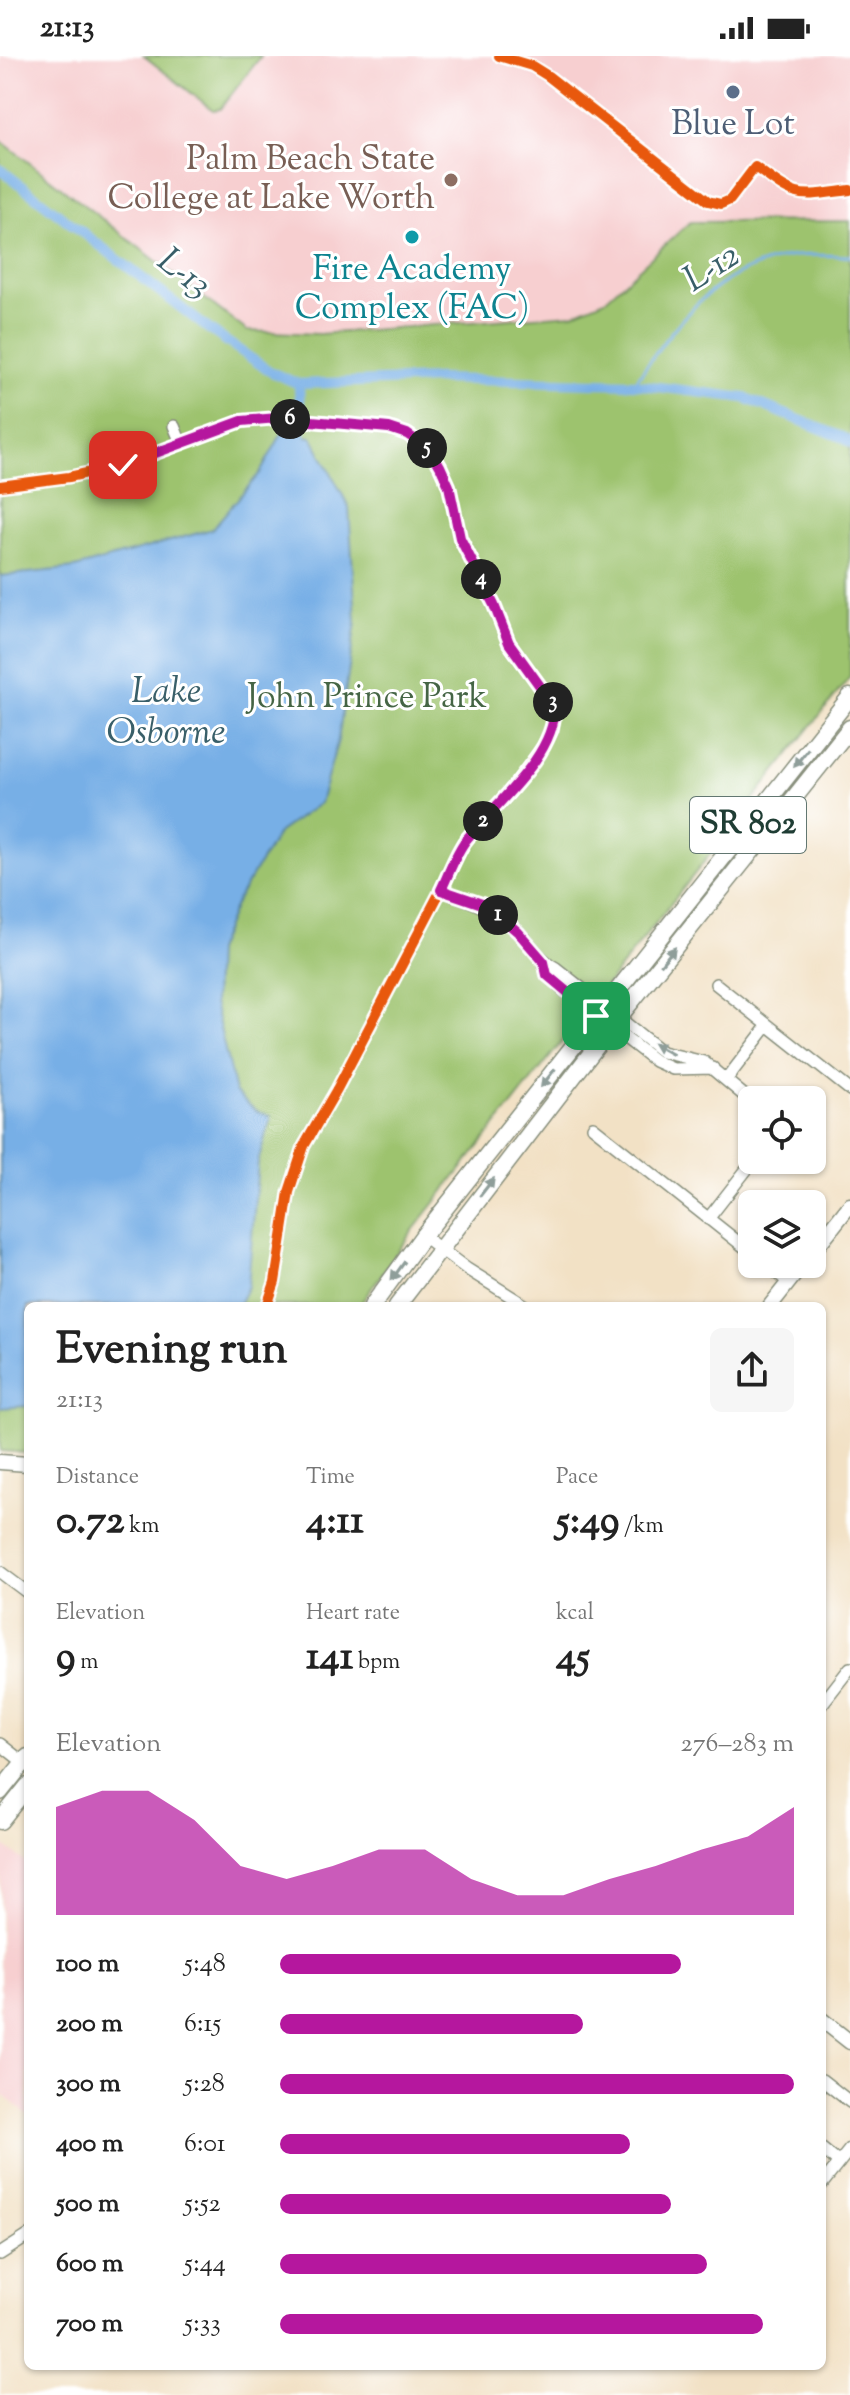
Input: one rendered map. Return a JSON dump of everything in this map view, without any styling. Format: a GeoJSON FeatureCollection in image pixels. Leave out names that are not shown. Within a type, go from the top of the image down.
{"type":"FeatureCollection","features":[{"type":"Feature","properties":{"kind":"main road","name":"SR 802"},"geometry":{"type":"LineString","coordinates":[[375,1302],[423,1236],[850,697]]}},
{"type":"Feature","properties":{"kind":"main road","name":"SR 802"},"geometry":{"type":"LineString","coordinates":[[400,1302],[615,1022],[850,728]]}},
{"type":"Feature","properties":{"kind":"main road"},"geometry":{"type":"LineString","coordinates":[[0,1792],[24,1764]]}},
{"type":"Feature","properties":{"kind":"main road"},"geometry":{"type":"LineString","coordinates":[[0,1821],[24,1791]]}},
{"type":"Feature","properties":{"kind":"street"},"geometry":{"type":"LineString","coordinates":[[499,56],[532,66],[548,76],[708,201],[721,204],[730,200],[755,167],[790,193],[805,196],[850,190]]}},
{"type":"Feature","properties":{"kind":"street"},"geometry":{"type":"LineString","coordinates":[[0,486],[69,477],[123,465],[242,421],[278,418],[389,428],[407,434],[431,451],[449,486],[460,538],[494,605],[509,643],[555,707],[552,730],[544,746],[508,794],[464,842],[337,1089],[304,1146],[289,1192],[275,1282],[268,1302]]}},
{"type":"Feature","properties":{"kind":"street"},"geometry":{"type":"LineString","coordinates":[[174,426],[181,443]]}},
{"type":"Feature","properties":{"kind":"street"},"geometry":{"type":"LineString","coordinates":[[441,890],[482,904],[496,913],[518,932],[544,962],[547,975],[615,1022],[662,1052],[694,1059],[713,1068],[738,1090]]}},
{"type":"Feature","properties":{"kind":"street"},"geometry":{"type":"LineString","coordinates":[[716,984],[850,1090]]}},
{"type":"Feature","properties":{"kind":"street"},"geometry":{"type":"LineString","coordinates":[[726,1080],[768,1025]]}},
{"type":"Feature","properties":{"kind":"street"},"geometry":{"type":"LineString","coordinates":[[593,1127],[738,1242]]}},
{"type":"Feature","properties":{"kind":"street"},"geometry":{"type":"LineString","coordinates":[[708,1219],[743,1174]]}},
{"type":"Feature","properties":{"kind":"street"},"geometry":{"type":"LineString","coordinates":[[826,1235],[850,1205]]}},
{"type":"Feature","properties":{"kind":"street"},"geometry":{"type":"LineString","coordinates":[[423,1236],[520,1302]]}},
{"type":"Feature","properties":{"kind":"street"},"geometry":{"type":"LineString","coordinates":[[784,1278],[789,1282]]}},
{"type":"Feature","properties":{"kind":"street"},"geometry":{"type":"LineString","coordinates":[[773,1302],[792,1278]]}},
{"type":"Feature","properties":{"kind":"street"},"geometry":{"type":"LineString","coordinates":[[0,1462],[24,1464]]}},
{"type":"Feature","properties":{"kind":"street"},"geometry":{"type":"LineString","coordinates":[[0,1572],[24,1590]]}},
{"type":"Feature","properties":{"kind":"street"},"geometry":{"type":"LineString","coordinates":[[826,1699],[850,1668]]}},
{"type":"Feature","properties":{"kind":"street"},"geometry":{"type":"LineString","coordinates":[[0,1744],[24,1761]]}},
{"type":"Feature","properties":{"kind":"street"},"geometry":{"type":"LineString","coordinates":[[826,2023],[850,2042]]}},
{"type":"Feature","properties":{"kind":"street"},"geometry":{"type":"LineString","coordinates":[[826,2083],[850,2102]]}},
{"type":"Feature","properties":{"kind":"street"},"geometry":{"type":"LineString","coordinates":[[826,2179],[850,2149]]}},
{"type":"Feature","properties":{"kind":"street"},"geometry":{"type":"LineString","coordinates":[[826,2152],[839,2163]]}},
{"type":"Feature","properties":{"kind":"street"},"geometry":{"type":"LineString","coordinates":[[0,2254],[24,2239]]}},
{"type":"Feature","properties":{"kind":"shaded area","name":"Palm Beach State College at Lake Worth"},"geometry":{"type":"Polygon","coordinates":[[[0,56],[850,56],[850,221],[690,222],[605,300],[572,314],[319,334],[247,331],[0,140],[0,56]]]}},
{"type":"Feature","properties":{"kind":"shaded area"},"geometry":{"type":"Polygon","coordinates":[[[1,1844],[24,1861],[24,2112],[0,2093],[1,1844]]]}},
{"type":"Feature","properties":{"kind":"green space"},"geometry":{"type":"Polygon","coordinates":[[[144,56],[261,56],[220,109],[213,110],[144,56]]]}},
{"type":"Feature","properties":{"kind":"green space","name":"John Prince Park"},"geometry":{"type":"Polygon","coordinates":[[[0,140],[247,331],[319,334],[572,314],[605,300],[690,222],[850,221],[850,677],[410,1234],[362,1302],[24,1302],[24,1453],[0,1451],[0,140]]]}},
{"type":"Feature","properties":{"kind":"water","name":"Lake Osborne"},"geometry":{"type":"Polygon","coordinates":[[[282,433],[312,437],[349,507],[356,622],[338,740],[320,803],[279,832],[237,900],[216,951],[214,1003],[235,1092],[256,1111],[271,1116],[258,1162],[248,1286],[240,1302],[24,1302],[24,1406],[0,1408],[0,576],[75,568],[212,529],[260,473],[282,433]]]}},
{"type":"Feature","properties":{"kind":"waterway","name":"L-13"},"geometry":{"type":"LineString","coordinates":[[0,169],[210,330],[271,372],[299,384],[438,379],[634,384],[745,398],[850,443]]}},
{"type":"Feature","properties":{"kind":"waterway","name":"L-12"},"geometry":{"type":"LineString","coordinates":[[634,384],[682,319],[719,285],[766,262],[794,256],[850,256]]}},
{"type":"Feature","properties":{"kind":"waterway"},"geometry":{"type":"LineString","coordinates":[[299,384],[301,435]]}},
{"type":"Feature","properties":{"kind":"cycle path"},"geometry":{"type":"LineString","coordinates":[[499,56],[532,66],[548,76],[708,201],[721,204],[730,200],[755,167],[781,186],[799,194],[850,190]]}},
{"type":"Feature","properties":{"kind":"cycle path"},"geometry":{"type":"LineString","coordinates":[[0,486],[69,477],[123,465],[242,421],[278,418],[389,428],[407,434],[431,451],[440,466],[449,486],[460,538],[494,605],[509,643],[555,707],[552,730],[544,746],[508,794],[464,842],[337,1089],[304,1146],[289,1192],[275,1282],[268,1302]]}},
{"type":"Feature","properties":{"kind":"place","name":"Blue Lot"},"geometry":{"type":"Point","coordinates":[733,92]}},
{"type":"Feature","properties":{"kind":"place","name":"Palm Beach State College at Lake Worth"},"geometry":{"type":"Point","coordinates":[451,180]}},
{"type":"Feature","properties":{"kind":"place","name":"Fire Academy Complex (FAC)"},"geometry":{"type":"Point","coordinates":[412,237]}},
{"type":"Feature","properties":{"kind":"route"},"geometry":{"type":"LineString","coordinates":[[123,465],[242,421],[278,418],[389,428],[407,434],[431,451],[449,486],[460,538],[494,605],[509,643],[555,707],[552,730],[544,746],[508,794],[464,842],[441,890],[482,904],[496,913],[518,932],[544,962],[547,975],[596,1016]]}}]}
